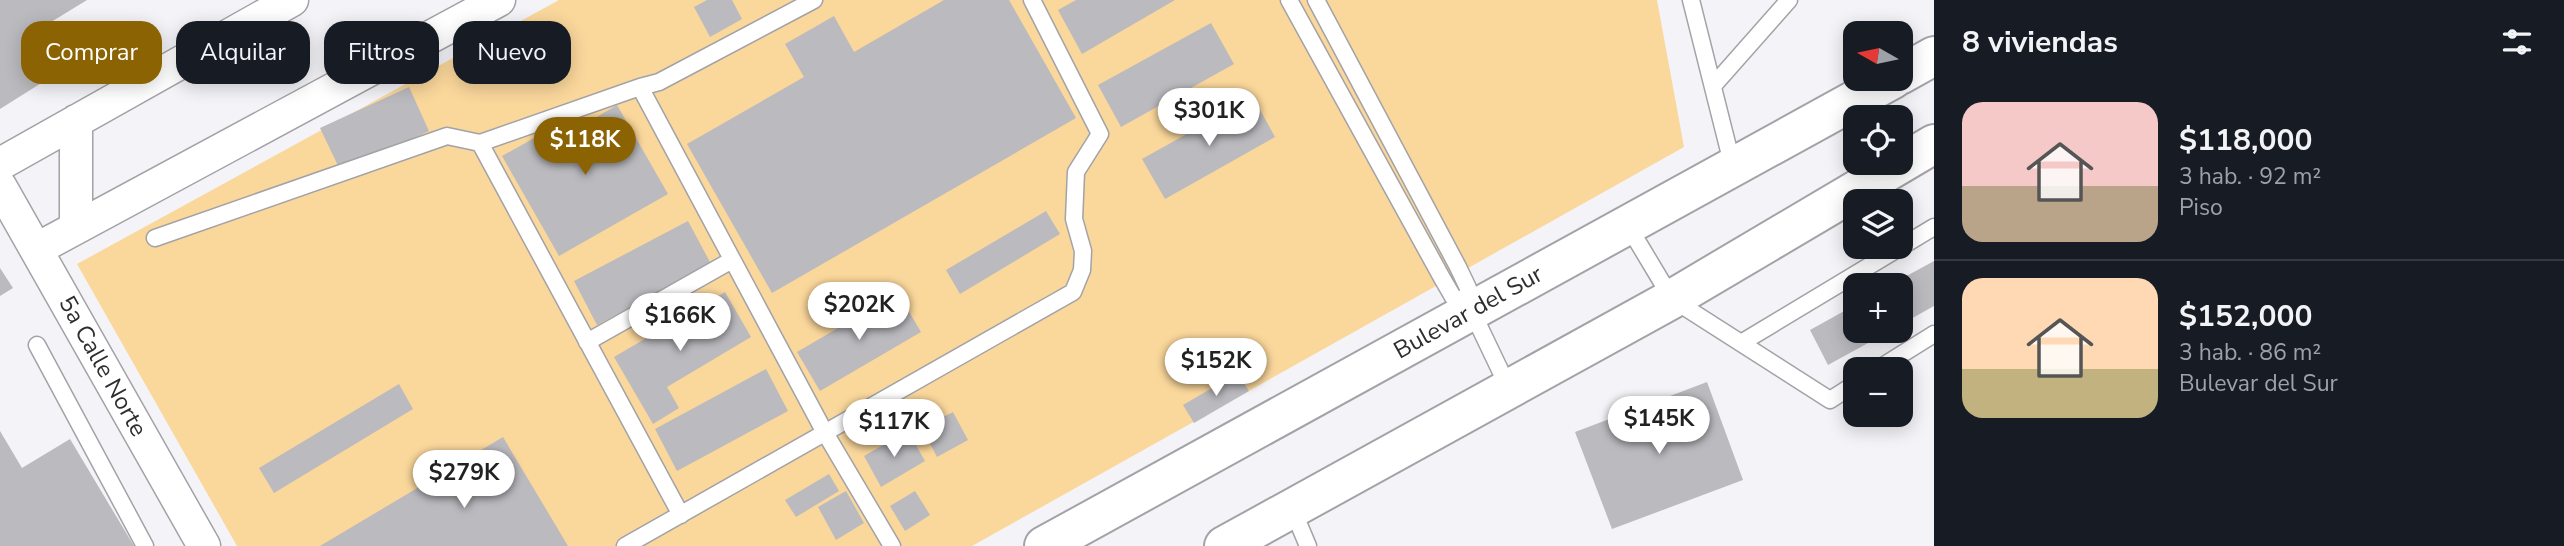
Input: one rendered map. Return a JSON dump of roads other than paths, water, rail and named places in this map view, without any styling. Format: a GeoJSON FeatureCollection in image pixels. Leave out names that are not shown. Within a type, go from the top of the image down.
{"type":"FeatureCollection","features":[{"type":"Feature","properties":{"kind":"highway"},"geometry":{"type":"LineString","coordinates":[[1913,68],[1934,57]]}},
{"type":"Feature","properties":{"kind":"highway","name":"Bulevar del Sur"},"geometry":{"type":"LineString","coordinates":[[1044,546],[1469,307],[1628,224],[1871,91]]}},
{"type":"Feature","properties":{"kind":"highway"},"geometry":{"type":"LineString","coordinates":[[1224,546],[1298,521],[1509,387],[1672,299],[1934,144]]}},
{"type":"Feature","properties":{"kind":"street"},"geometry":{"type":"LineString","coordinates":[[0,164],[292,0]]}},
{"type":"Feature","properties":{"kind":"street"},"geometry":{"type":"LineString","coordinates":[[20,236],[76,228],[499,0]]}},
{"type":"Feature","properties":{"kind":"street"},"geometry":{"type":"LineString","coordinates":[[76,121],[76,228]]}},
{"type":"Feature","properties":{"kind":"street","name":"5a Calle Norte"},"geometry":{"type":"LineString","coordinates":[[0,186],[20,236],[204,546]]}},
{"type":"Feature","properties":{"kind":"lane"},"geometry":{"type":"LineString","coordinates":[[155,238],[447,136],[480,143],[659,82],[814,0]]}},
{"type":"Feature","properties":{"kind":"lane"},"geometry":{"type":"LineString","coordinates":[[625,546],[1073,292],[1082,271],[1083,251],[1074,219],[1076,172],[1100,134],[1032,0]]}},
{"type":"Feature","properties":{"kind":"lane"},"geometry":{"type":"LineString","coordinates":[[1289,0],[1453,297],[1469,307]]}},
{"type":"Feature","properties":{"kind":"lane"},"geometry":{"type":"LineString","coordinates":[[1316,0],[1458,267],[1468,288],[1469,307],[1514,401],[1441,446]]}},
{"type":"Feature","properties":{"kind":"lane"},"geometry":{"type":"LineString","coordinates":[[1691,0],[1732,167]]}},
{"type":"Feature","properties":{"kind":"lane"},"geometry":{"type":"LineString","coordinates":[[1713,86],[1789,0]]}},
{"type":"Feature","properties":{"kind":"lane"},"geometry":{"type":"LineString","coordinates":[[640,87],[824,431],[892,546]]}},
{"type":"Feature","properties":{"kind":"lane"},"geometry":{"type":"LineString","coordinates":[[480,143],[681,515]]}},
{"type":"Feature","properties":{"kind":"lane"},"geometry":{"type":"LineString","coordinates":[[1628,224],[1672,299],[1830,400],[1843,392]]}},
{"type":"Feature","properties":{"kind":"lane"},"geometry":{"type":"LineString","coordinates":[[1741,343],[1934,227]]}},
{"type":"Feature","properties":{"kind":"lane"},"geometry":{"type":"LineString","coordinates":[[587,342],[732,260]]}},
{"type":"Feature","properties":{"kind":"lane"},"geometry":{"type":"LineString","coordinates":[[1897,357],[1934,334]]}},
{"type":"Feature","properties":{"kind":"lane"},"geometry":{"type":"LineString","coordinates":[[37,345],[145,546]]}},
{"type":"Feature","properties":{"kind":"lane"},"geometry":{"type":"LineString","coordinates":[[1298,521],[1308,546]]}}]}
